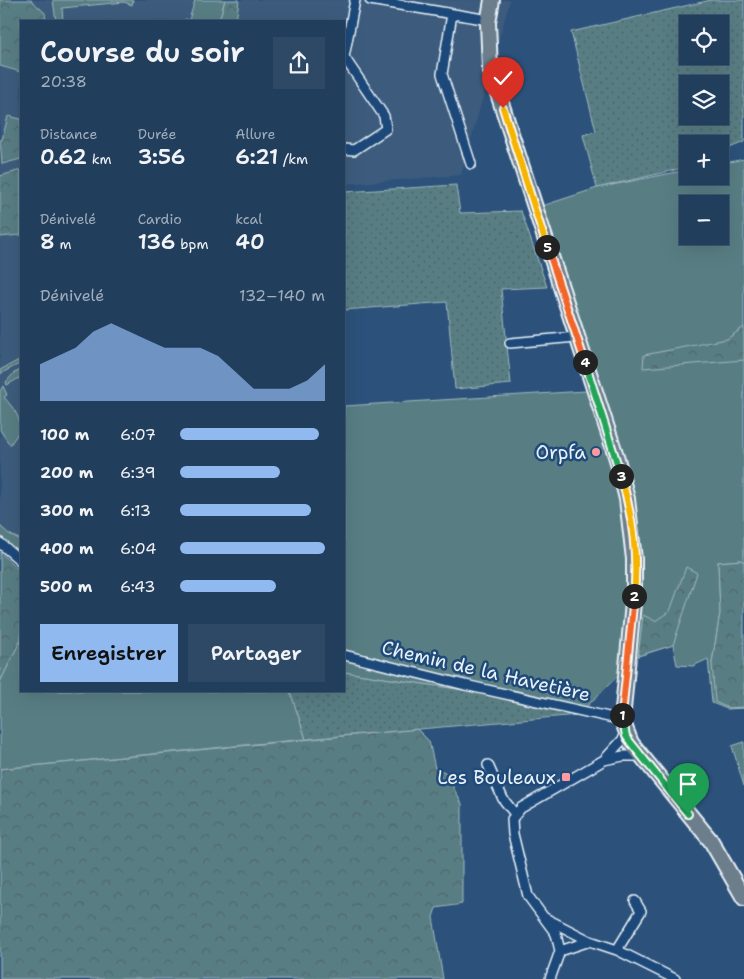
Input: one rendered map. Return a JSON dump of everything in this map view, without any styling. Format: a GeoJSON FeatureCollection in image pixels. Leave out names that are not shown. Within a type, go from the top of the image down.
{"type":"FeatureCollection","features":[{"type":"Feature","properties":{"kind":"main road"},"geometry":{"type":"LineString","coordinates":[[492,0],[489,20],[490,69],[617,459],[628,499],[634,559],[634,592],[622,720],[626,736],[711,841],[744,898]]}},
{"type":"Feature","properties":{"kind":"street"},"geometry":{"type":"LineString","coordinates":[[345,51],[355,0]]}},
{"type":"Feature","properties":{"kind":"street"},"geometry":{"type":"LineString","coordinates":[[375,1],[489,20]]}},
{"type":"Feature","properties":{"kind":"street"},"geometry":{"type":"LineString","coordinates":[[452,14],[442,74],[471,164]]}},
{"type":"Feature","properties":{"kind":"street"},"geometry":{"type":"LineString","coordinates":[[345,58],[384,116],[386,129],[354,150],[345,149]]}},
{"type":"Feature","properties":{"kind":"street"},"geometry":{"type":"LineString","coordinates":[[510,343],[576,337]]}},
{"type":"Feature","properties":{"kind":"street"},"geometry":{"type":"LineString","coordinates":[[0,543],[20,560]]}},
{"type":"Feature","properties":{"kind":"street","name":"Chemin de la Havetière"},"geometry":{"type":"LineString","coordinates":[[345,655],[465,686],[622,720]]}},
{"type":"Feature","properties":{"kind":"street"},"geometry":{"type":"LineString","coordinates":[[550,979],[560,951],[556,934],[528,896],[513,834],[512,819],[521,808],[604,760],[626,736]]}},
{"type":"Feature","properties":{"kind":"street"},"geometry":{"type":"LineString","coordinates":[[604,760],[623,756],[642,756]]}},
{"type":"Feature","properties":{"kind":"street"},"geometry":{"type":"LineString","coordinates":[[488,765],[503,800],[516,814]]}},
{"type":"Feature","properties":{"kind":"street"},"geometry":{"type":"LineString","coordinates":[[617,950],[641,911],[635,901]]}},
{"type":"Feature","properties":{"kind":"street"},"geometry":{"type":"LineString","coordinates":[[543,917],[590,941],[617,950],[675,979]]}},
{"type":"Feature","properties":{"kind":"street"},"geometry":{"type":"LineString","coordinates":[[560,951],[590,941]]}},
{"type":"Feature","properties":{"kind":"shaded area"},"geometry":{"type":"Polygon","coordinates":[[[0,0],[510,0],[461,175],[345,184],[345,20],[20,20],[20,550],[11,553],[0,542],[0,0]]]}},
{"type":"Feature","properties":{"kind":"green space"},"geometry":{"type":"Polygon","coordinates":[[[0,0],[31,0],[45,13],[46,20],[20,20],[20,72],[0,66],[0,0]]]}},
{"type":"Feature","properties":{"kind":"green space"},"geometry":{"type":"Polygon","coordinates":[[[53,0],[133,0],[132,5],[124,2],[62,8],[63,20],[56,20],[53,0]]]}},
{"type":"Feature","properties":{"kind":"green space"},"geometry":{"type":"Polygon","coordinates":[[[195,0],[225,0],[219,20],[189,20],[195,0]]]}},
{"type":"Feature","properties":{"kind":"green space"},"geometry":{"type":"Polygon","coordinates":[[[225,0],[239,0],[236,20],[219,20],[225,0]]]}},
{"type":"Feature","properties":{"kind":"green space"},"geometry":{"type":"Polygon","coordinates":[[[711,0],[744,0],[744,142],[729,148],[729,135],[679,135],[679,168],[597,188],[583,135],[596,131],[571,32],[711,0]]]}},
{"type":"Feature","properties":{"kind":"green space"},"geometry":{"type":"Polygon","coordinates":[[[8,116],[20,119],[20,159],[2,164],[0,140],[2,140],[8,116]]]}},
{"type":"Feature","properties":{"kind":"green space"},"geometry":{"type":"Polygon","coordinates":[[[744,159],[744,562],[741,560],[718,562],[720,613],[712,663],[727,708],[744,708],[727,709],[712,703],[708,659],[693,666],[677,665],[673,645],[638,656],[582,711],[556,704],[345,672],[345,406],[602,390],[542,206],[597,188],[679,172],[679,185],[729,185],[729,162],[744,159]]]}},
{"type":"Feature","properties":{"kind":"green space"},"geometry":{"type":"Polygon","coordinates":[[[20,170],[20,235],[0,237],[0,176],[20,170]]]}},
{"type":"Feature","properties":{"kind":"green space"},"geometry":{"type":"Polygon","coordinates":[[[456,185],[460,213],[521,211],[547,287],[501,289],[511,384],[455,389],[447,302],[345,310],[345,192],[456,185]]]}},
{"type":"Feature","properties":{"kind":"green space"},"geometry":{"type":"Polygon","coordinates":[[[744,327],[744,360],[643,368],[644,355],[727,339],[744,327]]]}},
{"type":"Feature","properties":{"kind":"green space"},"geometry":{"type":"Polygon","coordinates":[[[20,360],[20,364],[0,374],[0,370],[20,360]]]}},
{"type":"Feature","properties":{"kind":"green space"},"geometry":{"type":"Polygon","coordinates":[[[20,370],[20,378],[7,385],[6,382],[14,373],[20,370]]]}},
{"type":"Feature","properties":{"kind":"green space"},"geometry":{"type":"Polygon","coordinates":[[[3,386],[7,395],[4,397],[17,414],[20,423],[20,434],[18,433],[10,445],[0,430],[0,391],[3,386]]]}},
{"type":"Feature","properties":{"kind":"green space"},"geometry":{"type":"Polygon","coordinates":[[[0,526],[9,534],[20,540],[20,555],[0,535],[0,526]]]}},
{"type":"Feature","properties":{"kind":"green space"},"geometry":{"type":"Polygon","coordinates":[[[0,552],[20,571],[20,641],[0,682],[0,552]]]}},
{"type":"Feature","properties":{"kind":"green space"},"geometry":{"type":"Polygon","coordinates":[[[741,560],[744,562],[744,707],[728,708],[715,702],[712,663],[720,613],[718,562],[741,560]]]}},
{"type":"Feature","properties":{"kind":"green space"},"geometry":{"type":"Polygon","coordinates":[[[686,567],[697,573],[673,645],[638,656],[643,615],[655,621],[670,611],[686,567]]]}},
{"type":"Feature","properties":{"kind":"green space"},"geometry":{"type":"Polygon","coordinates":[[[20,641],[20,692],[290,692],[306,739],[0,769],[0,682],[20,641]]]}},
{"type":"Feature","properties":{"kind":"green space"},"geometry":{"type":"Polygon","coordinates":[[[345,672],[556,704],[582,711],[578,715],[306,739],[290,692],[345,692],[345,672]]]}},
{"type":"Feature","properties":{"kind":"green space"},"geometry":{"type":"Polygon","coordinates":[[[417,729],[429,741],[435,768],[445,772],[462,804],[462,904],[436,908],[433,917],[443,979],[0,979],[0,769],[417,729]]]}},
{"type":"Feature","properties":{"kind":"green space"},"geometry":{"type":"Polygon","coordinates":[[[744,742],[744,786],[732,746],[744,742]]]}},
{"type":"Feature","properties":{"kind":"place","name":"Orpfa"},"geometry":{"type":"Point","coordinates":[596,452]}},
{"type":"Feature","properties":{"kind":"place","name":"Les Bouleaux"},"geometry":{"type":"Point","coordinates":[566,777]}},
{"type":"Feature","properties":{"kind":"route"},"geometry":{"type":"LineString","coordinates":[[503,108],[617,459],[628,499],[634,559],[634,592],[622,720],[626,736],[688,814]]}}]}
